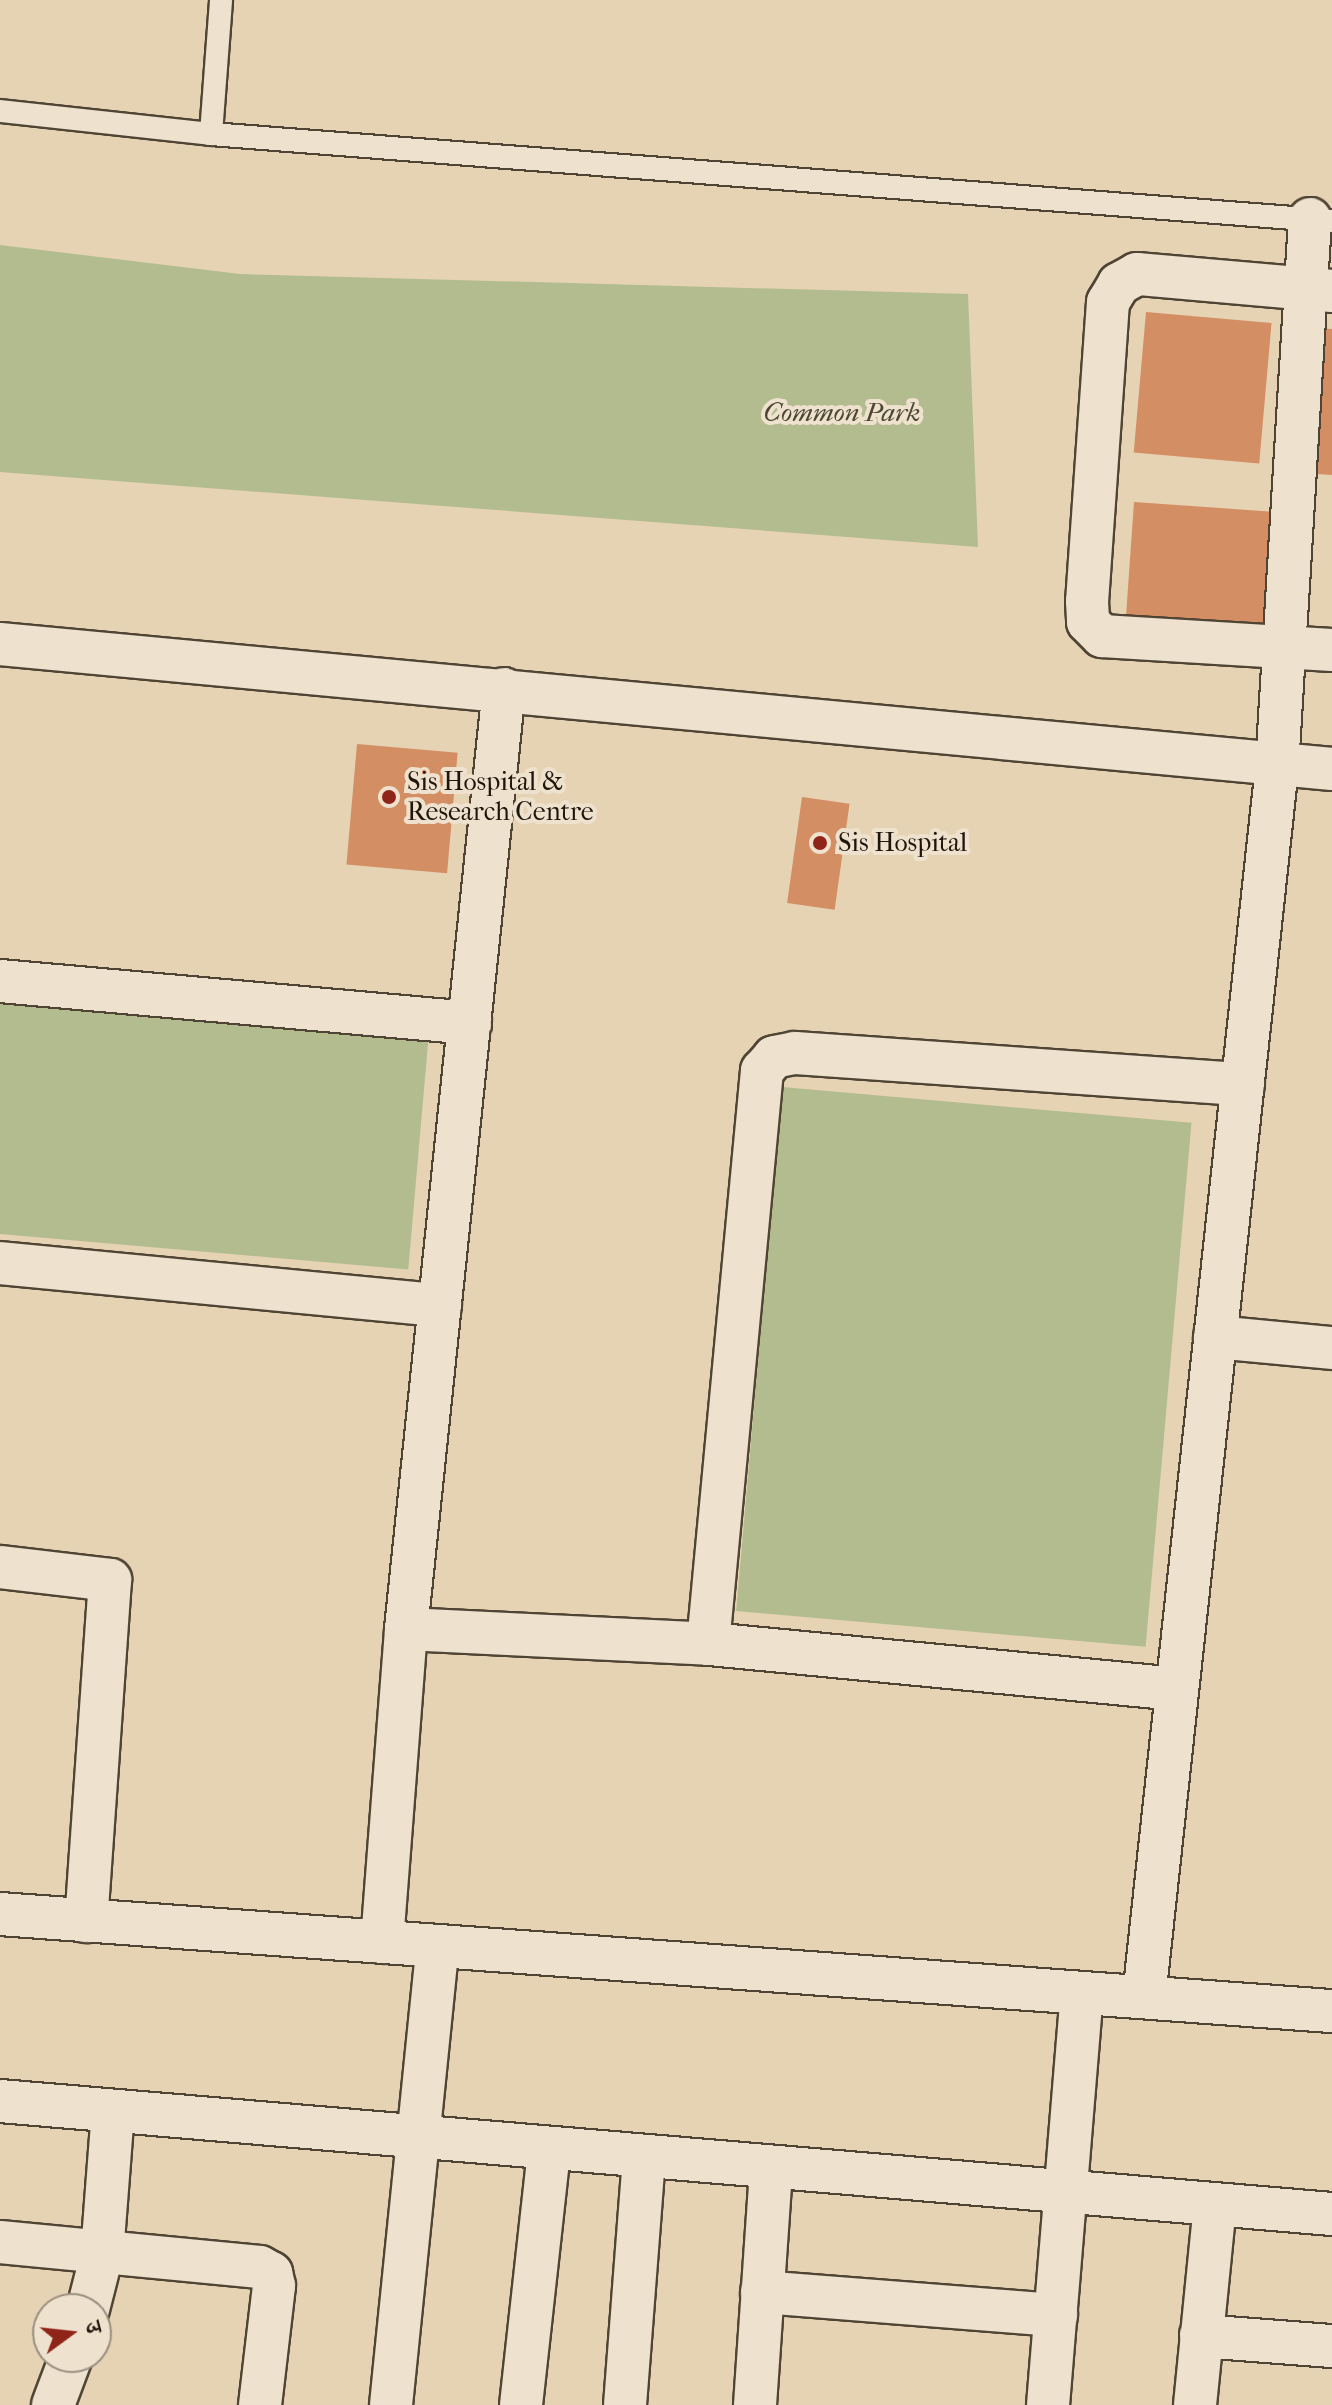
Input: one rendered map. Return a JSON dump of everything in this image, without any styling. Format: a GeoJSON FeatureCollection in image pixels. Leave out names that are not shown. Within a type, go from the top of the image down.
{"type":"FeatureCollection","features":[{"type":"Feature","properties":{"kind":"street"},"geometry":{"type":"LineString","coordinates":[[1144,1997],[1277,767],[1285,647],[1319,290],[1321,220]]}},
{"type":"Feature","properties":{"kind":"street"},"geometry":{"type":"LineString","coordinates":[[1319,290],[1137,274],[1119,284],[1108,302],[1087,601],[1088,622],[1102,636],[1332,650]]}},
{"type":"Feature","properties":{"kind":"street"},"geometry":{"type":"LineString","coordinates":[[0,644],[504,689],[1277,767],[1332,769]]}},
{"type":"Feature","properties":{"kind":"street"},"geometry":{"type":"LineString","coordinates":[[382,1942],[406,1629],[504,689]]}},
{"type":"Feature","properties":{"kind":"street"},"geometry":{"type":"LineString","coordinates":[[0,981],[470,1023]]}},
{"type":"Feature","properties":{"kind":"street"},"geometry":{"type":"LineString","coordinates":[[708,1644],[762,1071],[774,1057],[795,1053],[1243,1084]]}},
{"type":"Feature","properties":{"kind":"street"},"geometry":{"type":"LineString","coordinates":[[0,1263],[440,1305]]}},
{"type":"Feature","properties":{"kind":"street"},"geometry":{"type":"LineString","coordinates":[[1215,1337],[1332,1348]]}},
{"type":"Feature","properties":{"kind":"street"},"geometry":{"type":"LineString","coordinates":[[0,1567],[110,1580],[86,1921]]}},
{"type":"Feature","properties":{"kind":"street"},"geometry":{"type":"LineString","coordinates":[[406,1629],[708,1644],[1177,1689]]}},
{"type":"Feature","properties":{"kind":"street"},"geometry":{"type":"LineString","coordinates":[[0,1914],[1332,2011]]}},
{"type":"Feature","properties":{"kind":"street"},"geometry":{"type":"LineString","coordinates":[[391,2405],[438,1946]]}},
{"type":"Feature","properties":{"kind":"street"},"geometry":{"type":"LineString","coordinates":[[1048,2405],[1082,1993]]}},
{"type":"Feature","properties":{"kind":"street"},"geometry":{"type":"LineString","coordinates":[[0,2101],[644,2159],[1332,2214]]}},
{"type":"Feature","properties":{"kind":"street"},"geometry":{"type":"LineString","coordinates":[[92,2293],[102,2254],[113,2111]]}},
{"type":"Feature","properties":{"kind":"street"},"geometry":{"type":"LineString","coordinates":[[521,2405],[549,2150]]}},
{"type":"Feature","properties":{"kind":"street"},"geometry":{"type":"LineString","coordinates":[[625,2405],[644,2159]]}},
{"type":"Feature","properties":{"kind":"street"},"geometry":{"type":"LineString","coordinates":[[755,2405],[771,2168]]}},
{"type":"Feature","properties":{"kind":"street"},"geometry":{"type":"LineString","coordinates":[[1195,2405],[1215,2205]]}},
{"type":"Feature","properties":{"kind":"street"},"geometry":{"type":"LineString","coordinates":[[0,2242],[260,2267],[271,2273],[274,2286],[260,2405]]}},
{"type":"Feature","properties":{"kind":"street"},"geometry":{"type":"LineString","coordinates":[[762,2292],[1056,2315]]}},
{"type":"Feature","properties":{"kind":"street"},"geometry":{"type":"LineString","coordinates":[[1201,2336],[1332,2346]]}},
{"type":"Feature","properties":{"kind":"street"},"geometry":{"type":"LineString","coordinates":[[53,2405],[65,2373]]}},
{"type":"Feature","properties":{"kind":"lane"},"geometry":{"type":"LineString","coordinates":[[211,134],[221,0]]}},
{"type":"Feature","properties":{"kind":"lane"},"geometry":{"type":"LineString","coordinates":[[0,111],[211,134],[1321,220]]}},
{"type":"Feature","properties":{"kind":"green space","name":"Common Park"},"geometry":{"type":"Polygon","coordinates":[[[0,245],[240,274],[968,294],[978,547],[0,472],[0,245]]]}},
{"type":"Feature","properties":{"kind":"green space"},"geometry":{"type":"Polygon","coordinates":[[[0,1002],[428,1039],[408,1270],[0,1234],[0,1002]]]}},
{"type":"Feature","properties":{"kind":"green space"},"geometry":{"type":"Polygon","coordinates":[[[782,1087],[1191,1123],[1146,1647],[736,1611],[782,1087]]]}},
{"type":"Feature","properties":{"kind":"building"},"geometry":{"type":"Polygon","coordinates":[[[1146,312],[1272,323],[1259,463],[1134,452],[1146,312]]]}},
{"type":"Feature","properties":{"kind":"building"},"geometry":{"type":"Polygon","coordinates":[[[1310,328],[1332,329],[1332,475],[1302,473],[1310,328]]]}},
{"type":"Feature","properties":{"kind":"building"},"geometry":{"type":"Polygon","coordinates":[[[1134,502],[1276,512],[1267,633],[1126,623],[1134,502]]]}},
{"type":"Feature","properties":{"kind":"building"},"geometry":{"type":"Polygon","coordinates":[[[357,744],[458,753],[447,873],[346,865],[357,744]]]}},
{"type":"Feature","properties":{"kind":"building"},"geometry":{"type":"Polygon","coordinates":[[[802,797],[850,804],[835,910],[787,903],[802,797]]]}},
{"type":"Feature","properties":{"kind":"place","name":"Sis Hospital & Research Centre"},"geometry":{"type":"Point","coordinates":[389,797]}},
{"type":"Feature","properties":{"kind":"place","name":"Sis Hospital"},"geometry":{"type":"Point","coordinates":[820,843]}}]}
